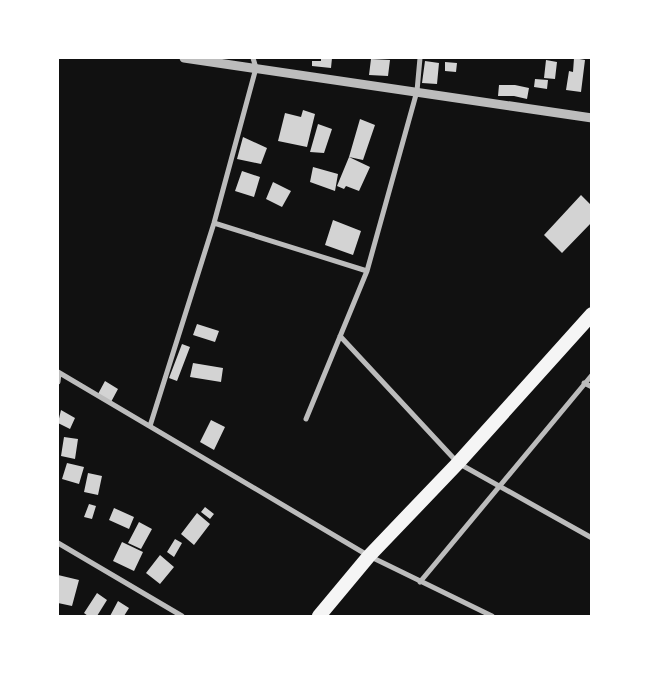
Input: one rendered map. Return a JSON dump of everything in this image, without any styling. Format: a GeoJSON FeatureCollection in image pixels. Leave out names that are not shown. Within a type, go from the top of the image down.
{"type":"FeatureCollection","features":[{"type":"Feature","properties":{"kind":"highway"},"geometry":{"type":"LineString","coordinates":[[319,616],[369,556],[458,463],[592,314]]}},
{"type":"Feature","properties":{"kind":"street"},"geometry":{"type":"LineString","coordinates":[[184,58],[592,118]]}},
{"type":"Feature","properties":{"kind":"street"},"geometry":{"type":"LineString","coordinates":[[150,426],[214,224],[256,68],[253,58]]}},
{"type":"Feature","properties":{"kind":"street"},"geometry":{"type":"LineString","coordinates":[[306,419],[368,271],[417,91],[420,58]]}},
{"type":"Feature","properties":{"kind":"street"},"geometry":{"type":"LineString","coordinates":[[214,224],[368,271]]}},
{"type":"Feature","properties":{"kind":"street"},"geometry":{"type":"LineString","coordinates":[[340,336],[458,463],[592,538]]}},
{"type":"Feature","properties":{"kind":"street"},"geometry":{"type":"LineString","coordinates":[[58,372],[369,556],[492,616]]}},
{"type":"Feature","properties":{"kind":"street"},"geometry":{"type":"LineString","coordinates":[[58,372],[58,382]]}},
{"type":"Feature","properties":{"kind":"street"},"geometry":{"type":"LineString","coordinates":[[420,582],[498,485],[592,375]]}},
{"type":"Feature","properties":{"kind":"street"},"geometry":{"type":"LineString","coordinates":[[584,383],[592,387]]}},
{"type":"Feature","properties":{"kind":"street"},"geometry":{"type":"LineString","coordinates":[[58,543],[182,616]]}},
{"type":"Feature","properties":{"kind":"building"},"geometry":{"type":"Polygon","coordinates":[[[321,58],[332,58],[331,68],[312,66],[312,61],[321,61],[321,58]]]}},
{"type":"Feature","properties":{"kind":"building"},"geometry":{"type":"Polygon","coordinates":[[[574,58],[585,60],[581,92],[566,90],[569,71],[573,72],[574,58]]]}},
{"type":"Feature","properties":{"kind":"building"},"geometry":{"type":"Polygon","coordinates":[[[371,59],[390,60],[388,76],[369,75],[371,59]]]}},
{"type":"Feature","properties":{"kind":"building"},"geometry":{"type":"Polygon","coordinates":[[[546,60],[557,62],[555,79],[544,78],[546,60]]]}},
{"type":"Feature","properties":{"kind":"building"},"geometry":{"type":"Polygon","coordinates":[[[425,61],[439,63],[437,84],[422,83],[425,61]]]}},
{"type":"Feature","properties":{"kind":"building"},"geometry":{"type":"Polygon","coordinates":[[[445,62],[457,63],[456,72],[445,71],[445,62]]]}},
{"type":"Feature","properties":{"kind":"building"},"geometry":{"type":"Polygon","coordinates":[[[535,79],[548,80],[547,89],[534,87],[535,79]]]}},
{"type":"Feature","properties":{"kind":"building"},"geometry":{"type":"Polygon","coordinates":[[[499,85],[515,85],[529,88],[527,99],[514,96],[498,96],[499,85]]]}},
{"type":"Feature","properties":{"kind":"building"},"geometry":{"type":"Polygon","coordinates":[[[303,110],[315,114],[307,147],[278,141],[285,113],[301,117],[303,110]]]}},
{"type":"Feature","properties":{"kind":"building"},"geometry":{"type":"Polygon","coordinates":[[[360,119],[375,125],[363,160],[349,157],[360,119]]]}},
{"type":"Feature","properties":{"kind":"building"},"geometry":{"type":"Polygon","coordinates":[[[318,124],[332,129],[324,153],[310,152],[318,124]]]}},
{"type":"Feature","properties":{"kind":"building"},"geometry":{"type":"Polygon","coordinates":[[[243,137],[267,148],[261,164],[237,159],[243,137]]]}},
{"type":"Feature","properties":{"kind":"building"},"geometry":{"type":"Polygon","coordinates":[[[349,157],[370,167],[359,191],[346,186],[344,189],[337,186],[349,157]]]}},
{"type":"Feature","properties":{"kind":"building"},"geometry":{"type":"Polygon","coordinates":[[[313,167],[338,174],[335,191],[310,182],[313,167]]]}},
{"type":"Feature","properties":{"kind":"building"},"geometry":{"type":"Polygon","coordinates":[[[242,171],[260,177],[254,197],[235,191],[242,171]]]}},
{"type":"Feature","properties":{"kind":"building"},"geometry":{"type":"Polygon","coordinates":[[[273,182],[291,191],[282,207],[266,199],[273,182]]]}},
{"type":"Feature","properties":{"kind":"building"},"geometry":{"type":"Polygon","coordinates":[[[581,195],[592,206],[592,222],[562,253],[544,235],[581,195]]]}},
{"type":"Feature","properties":{"kind":"building"},"geometry":{"type":"Polygon","coordinates":[[[333,220],[361,231],[353,255],[325,245],[333,220]]]}},
{"type":"Feature","properties":{"kind":"building"},"geometry":{"type":"Polygon","coordinates":[[[197,324],[219,331],[215,342],[193,335],[197,324]]]}},
{"type":"Feature","properties":{"kind":"building"},"geometry":{"type":"Polygon","coordinates":[[[182,344],[190,347],[177,381],[169,378],[182,344]]]}},
{"type":"Feature","properties":{"kind":"building"},"geometry":{"type":"Polygon","coordinates":[[[193,363],[223,368],[221,382],[190,377],[193,363]]]}},
{"type":"Feature","properties":{"kind":"building"},"geometry":{"type":"Polygon","coordinates":[[[105,381],[118,389],[111,402],[98,394],[105,381]]]}},
{"type":"Feature","properties":{"kind":"building"},"geometry":{"type":"Polygon","coordinates":[[[61,410],[75,418],[70,429],[58,423],[61,410]]]}},
{"type":"Feature","properties":{"kind":"building"},"geometry":{"type":"Polygon","coordinates":[[[211,420],[225,427],[214,450],[200,442],[211,420]]]}},
{"type":"Feature","properties":{"kind":"building"},"geometry":{"type":"Polygon","coordinates":[[[64,437],[78,439],[75,459],[61,456],[64,437]]]}},
{"type":"Feature","properties":{"kind":"building"},"geometry":{"type":"Polygon","coordinates":[[[67,463],[84,467],[79,484],[62,479],[67,463]]]}},
{"type":"Feature","properties":{"kind":"building"},"geometry":{"type":"Polygon","coordinates":[[[88,473],[102,476],[98,495],[84,492],[88,473]]]}},
{"type":"Feature","properties":{"kind":"building"},"geometry":{"type":"Polygon","coordinates":[[[89,504],[96,506],[92,519],[84,517],[89,504]]]}},
{"type":"Feature","properties":{"kind":"building"},"geometry":{"type":"Polygon","coordinates":[[[205,507],[214,514],[210,519],[201,512],[205,507]]]}},
{"type":"Feature","properties":{"kind":"building"},"geometry":{"type":"Polygon","coordinates":[[[114,508],[134,517],[129,529],[109,520],[114,508]]]}},
{"type":"Feature","properties":{"kind":"building"},"geometry":{"type":"Polygon","coordinates":[[[197,513],[210,524],[194,545],[181,534],[197,513]]]}},
{"type":"Feature","properties":{"kind":"building"},"geometry":{"type":"Polygon","coordinates":[[[139,522],[152,529],[141,549],[128,543],[139,522]]]}},
{"type":"Feature","properties":{"kind":"building"},"geometry":{"type":"Polygon","coordinates":[[[175,539],[182,543],[174,557],[167,552],[175,539]]]}},
{"type":"Feature","properties":{"kind":"building"},"geometry":{"type":"Polygon","coordinates":[[[122,542],[143,552],[134,571],[113,561],[122,542]]]}},
{"type":"Feature","properties":{"kind":"building"},"geometry":{"type":"Polygon","coordinates":[[[160,555],[174,567],[160,584],[146,573],[160,555]]]}},
{"type":"Feature","properties":{"kind":"building"},"geometry":{"type":"Polygon","coordinates":[[[58,575],[79,580],[72,606],[58,603],[58,575]]]}},
{"type":"Feature","properties":{"kind":"building"},"geometry":{"type":"Polygon","coordinates":[[[97,593],[107,600],[97,616],[88,616],[84,613],[97,593]]]}},
{"type":"Feature","properties":{"kind":"building"},"geometry":{"type":"Polygon","coordinates":[[[118,601],[129,608],[124,616],[110,616],[118,601]]]}}]}
